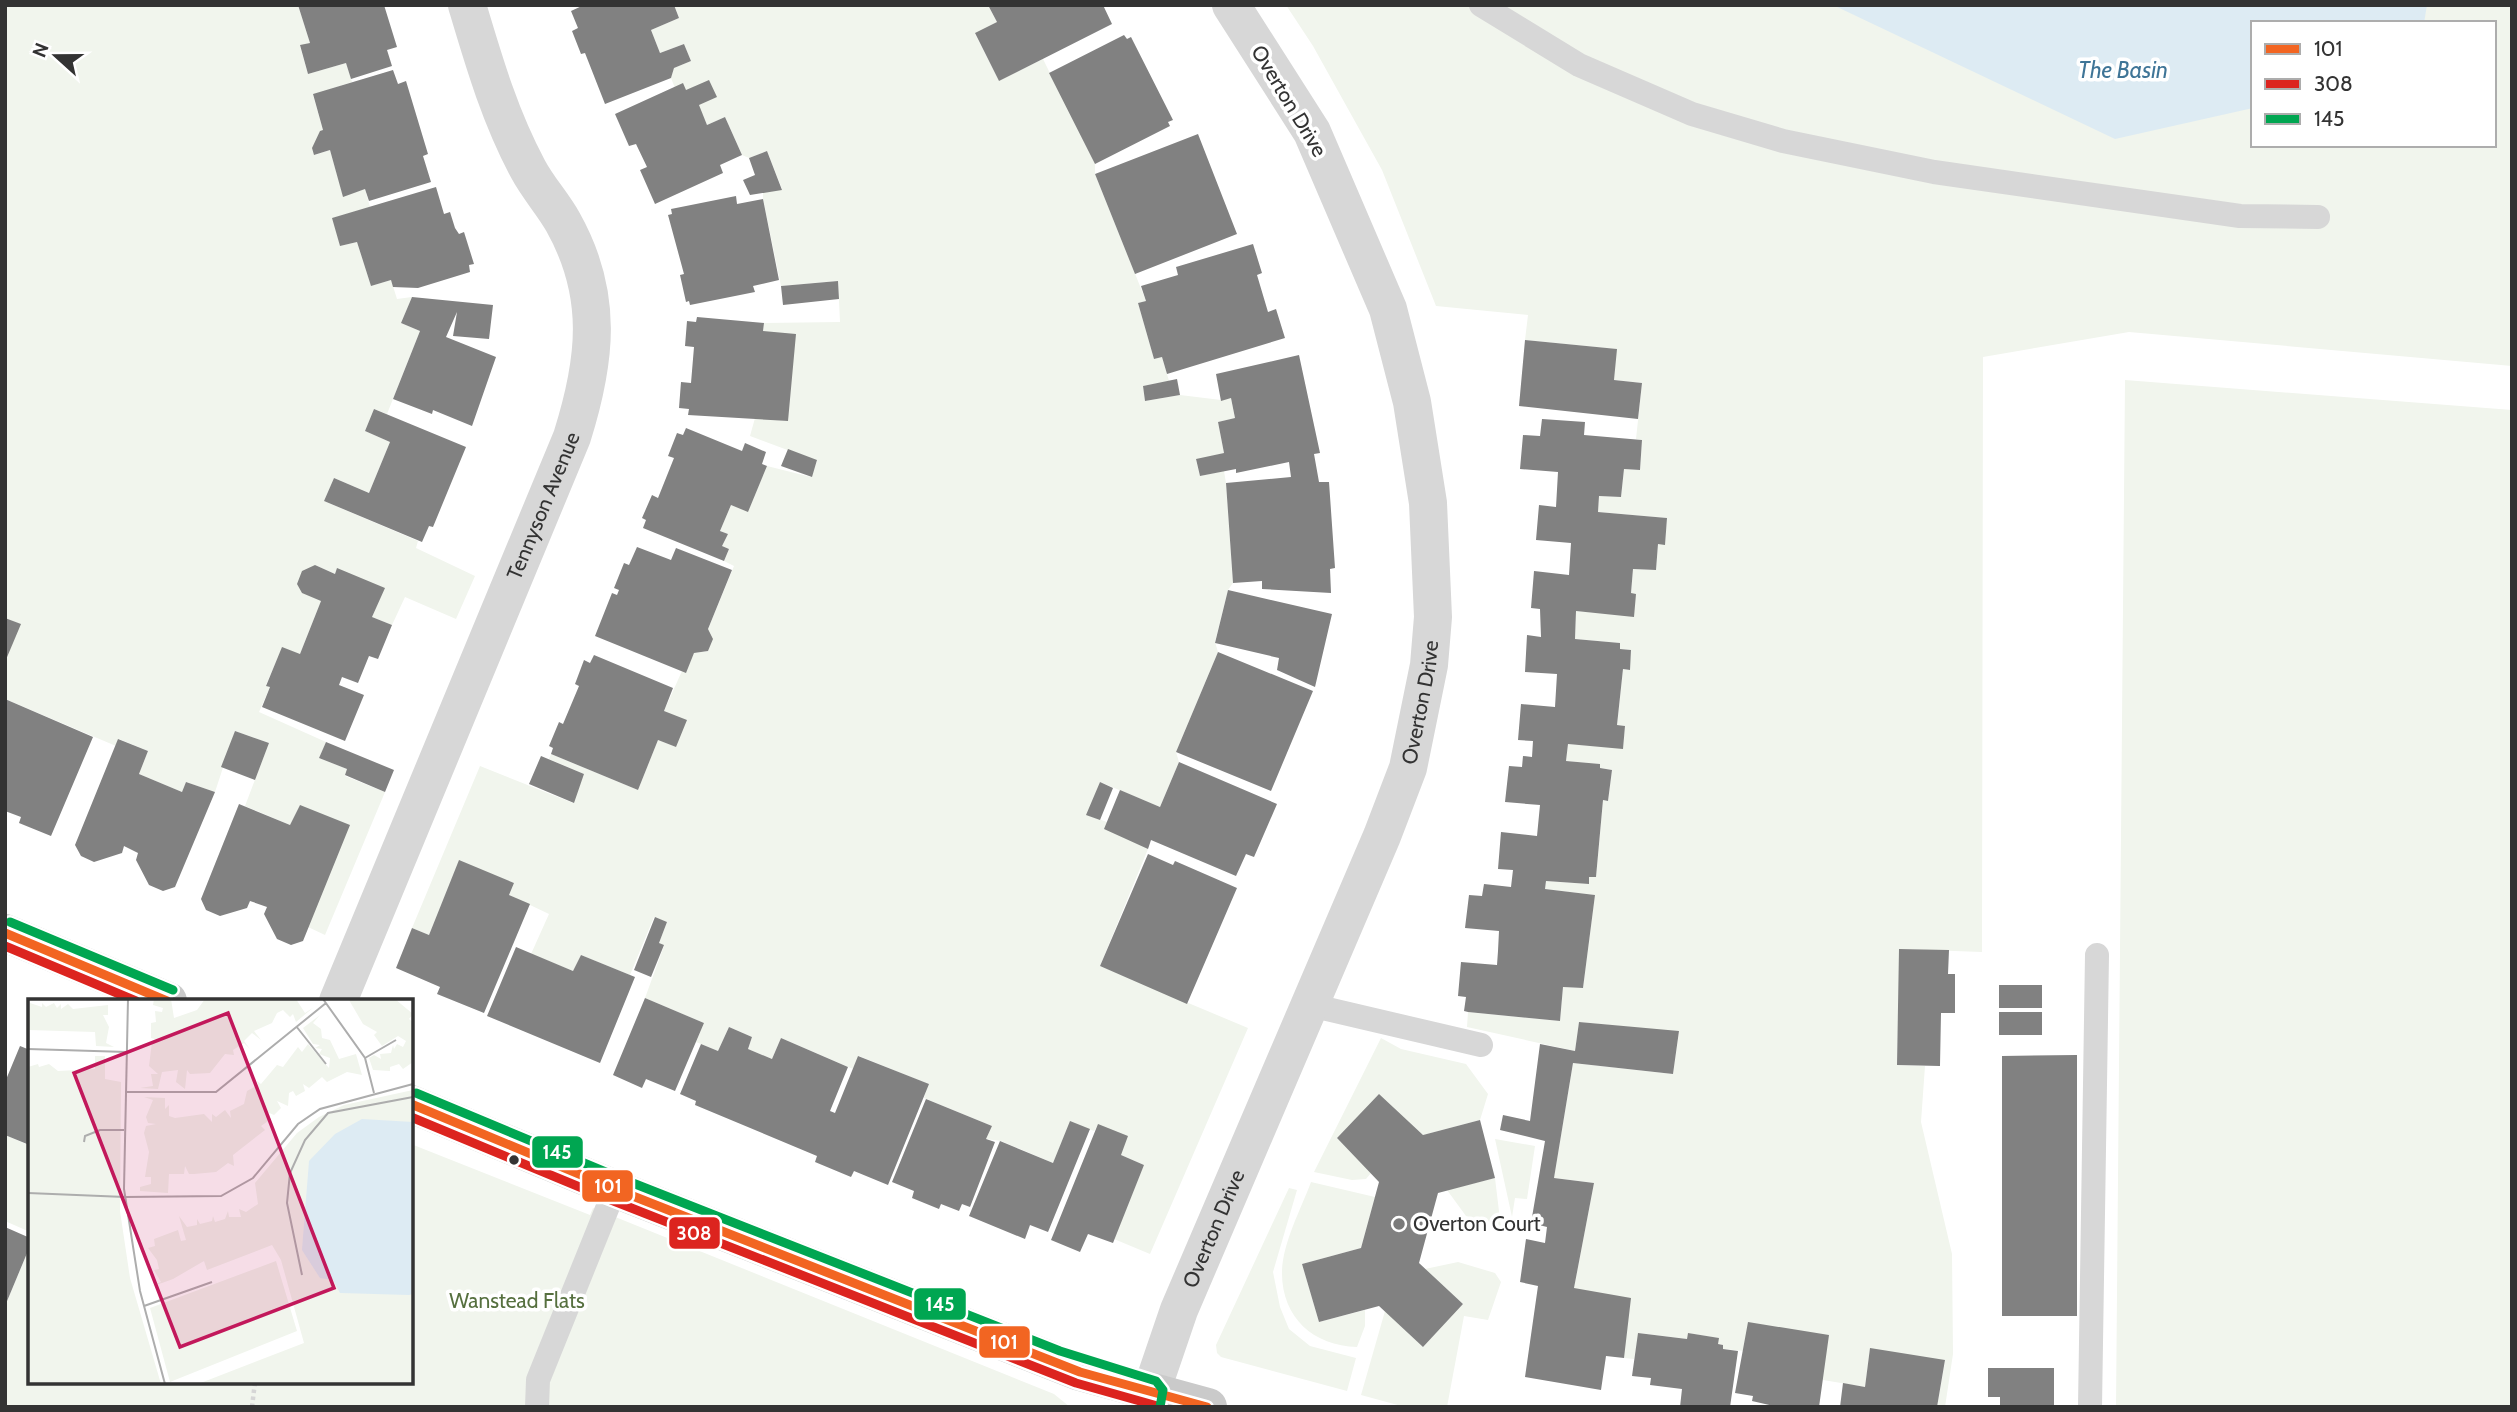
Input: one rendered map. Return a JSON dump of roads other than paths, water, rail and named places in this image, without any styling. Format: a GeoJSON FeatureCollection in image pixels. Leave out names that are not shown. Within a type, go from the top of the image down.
{"type":"FeatureCollection","features":[{"type":"Feature","properties":{"kind":"main road"},"geometry":{"type":"LineString","coordinates":[[5,933],[162,999]]}},
{"type":"Feature","properties":{"kind":"main road"},"geometry":{"type":"LineString","coordinates":[[413,1105],[615,1189],[1080,1373],[1149,1399],[1208,1407]]}},
{"type":"Feature","properties":{"kind":"street","name":"Tennyson Avenue"},"geometry":{"type":"LineString","coordinates":[[339,999],[572,438],[585,395],[591,350],[588,280],[563,223],[529,171],[498,107],[467,5]]}},
{"type":"Feature","properties":{"kind":"street","name":"Overton Drive"},"geometry":{"type":"LineString","coordinates":[[1149,1399],[1179,1310],[1408,768],[1429,665],[1433,617],[1428,503],[1412,402],[1388,309],[1312,132],[1231,5]]}},
{"type":"Feature","properties":{"kind":"lane"},"geometry":{"type":"LineString","coordinates":[[1481,5],[1579,65],[1692,114],[1783,141],[1948,174],[2240,216],[2318,217]]}},
{"type":"Feature","properties":{"kind":"lane"},"geometry":{"type":"LineString","coordinates":[[2090,1407],[2097,956]]}},
{"type":"Feature","properties":{"kind":"lane"},"geometry":{"type":"LineString","coordinates":[[1310,1005],[1481,1045]]}},
{"type":"Feature","properties":{"kind":"lane"},"geometry":{"type":"LineString","coordinates":[[537,1407],[538,1380],[615,1189]]}},
{"type":"Feature","properties":{"kind":"water","name":"The Basin"},"geometry":{"type":"Polygon","coordinates":[[[1833,5],[2427,5],[2424,21],[2251,21],[2251,108],[2115,139],[1833,5]]]}},
{"type":"Feature","properties":{"kind":"place","name":"Overton Court"},"geometry":{"type":"Point","coordinates":[1399,1224]}},
{"type":"Feature","properties":{"kind":"park label","name":"Wanstead Flats"},"geometry":{"type":"Point","coordinates":[517,1301]}}]}
